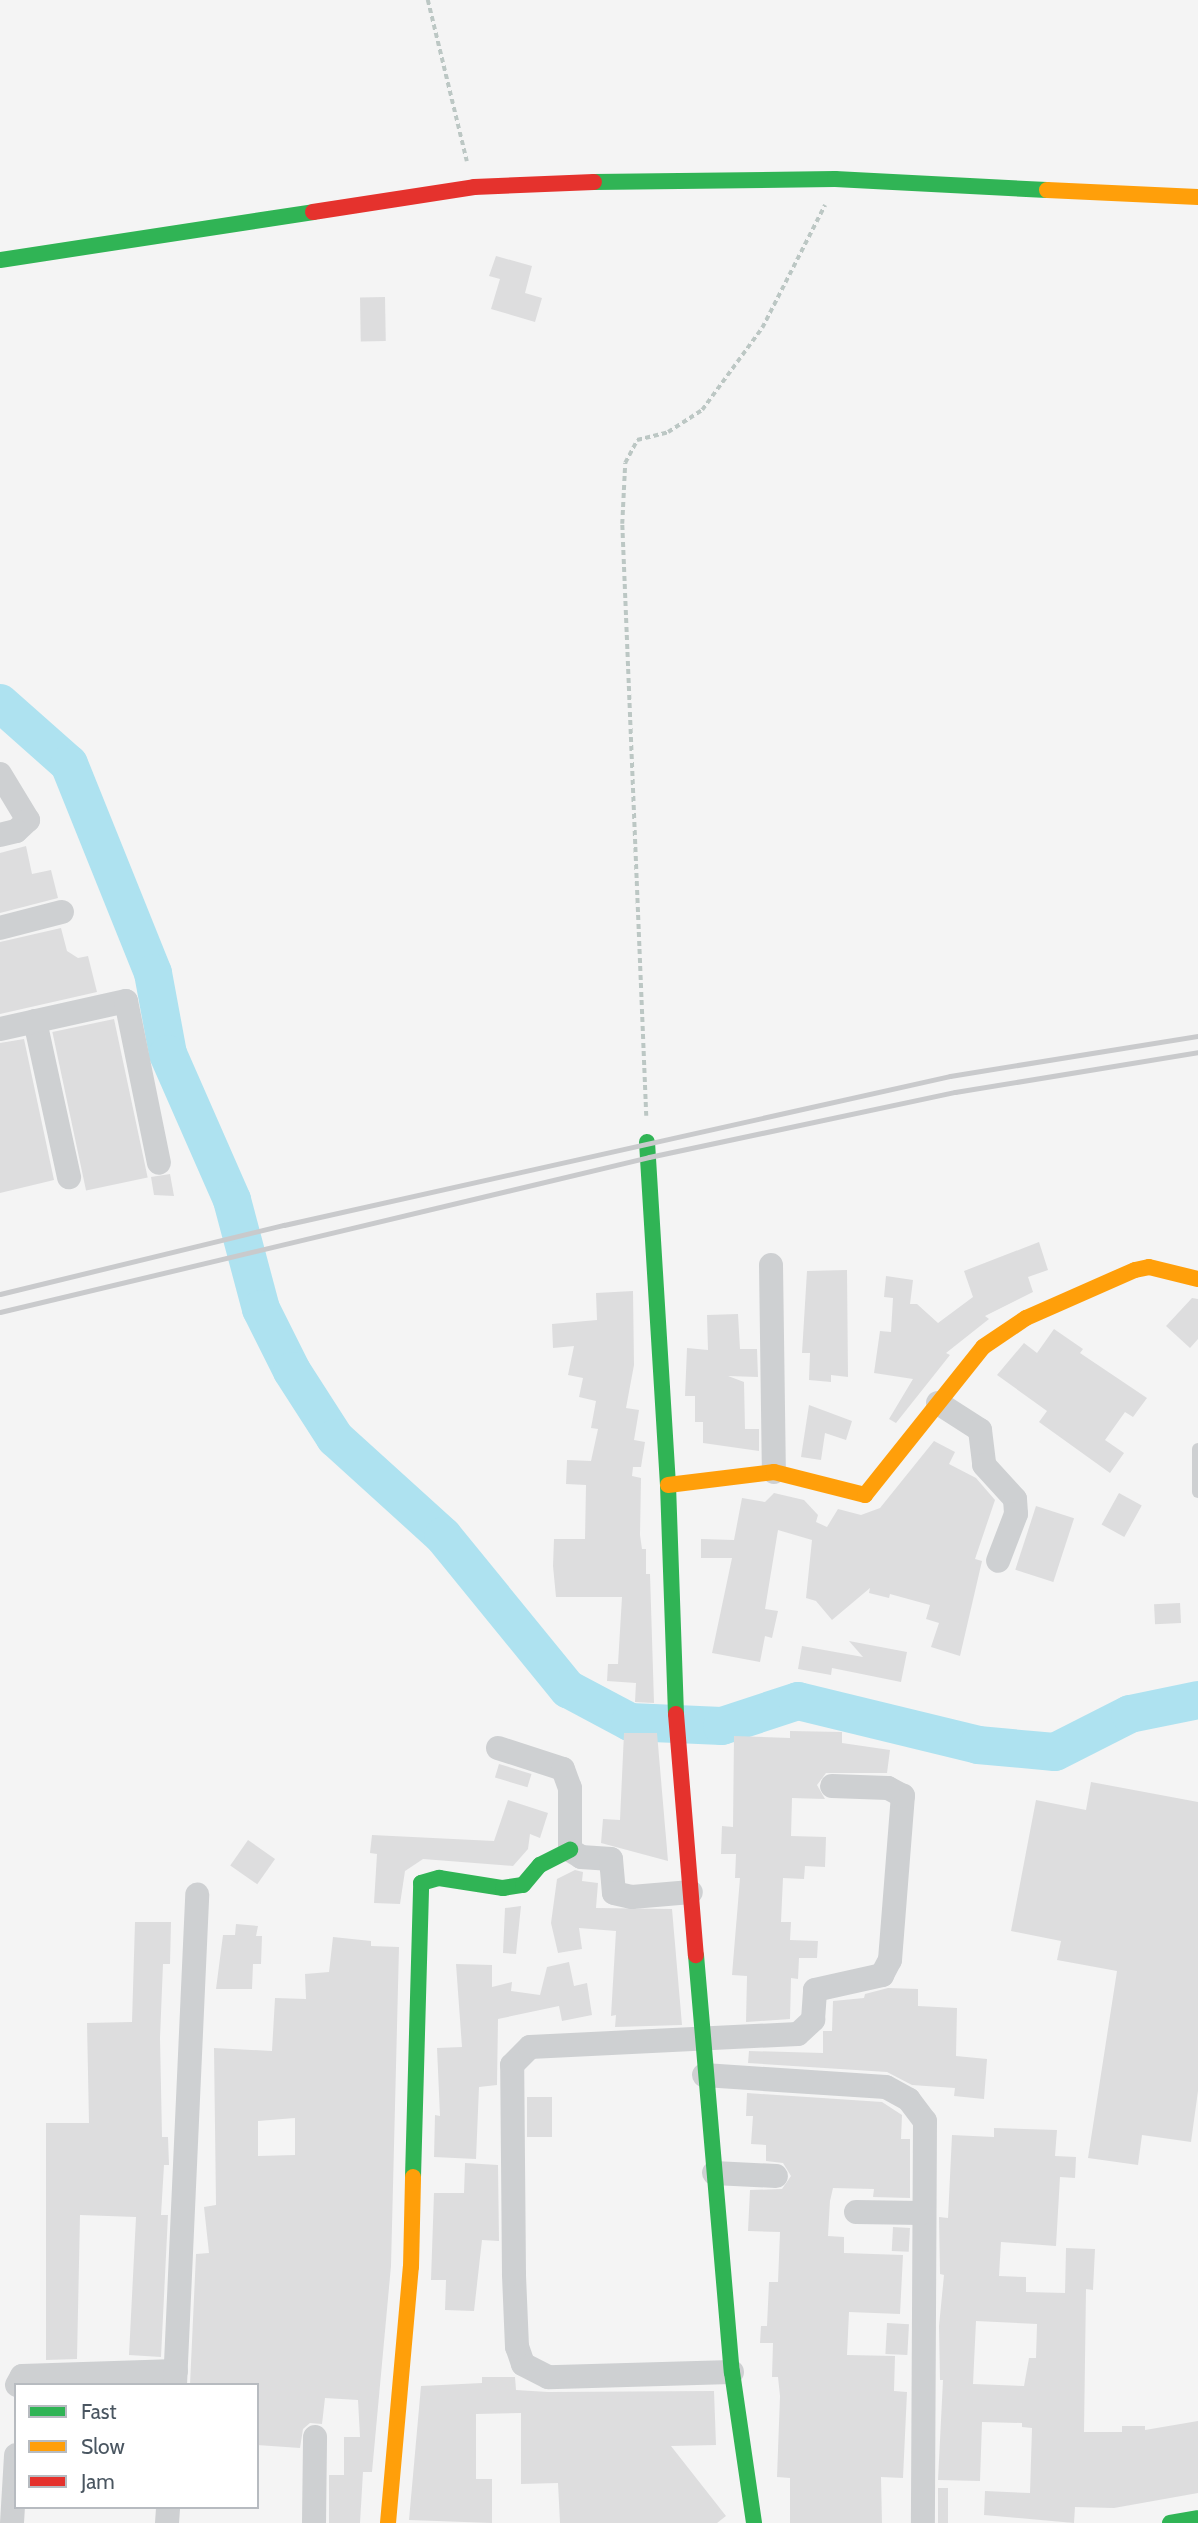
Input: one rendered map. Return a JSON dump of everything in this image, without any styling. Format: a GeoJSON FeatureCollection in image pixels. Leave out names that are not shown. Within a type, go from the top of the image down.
{"type":"FeatureCollection","features":[{"type":"Feature","properties":{"kind":"main road"},"geometry":{"type":"LineString","coordinates":[[0,260],[474,187],[551,182],[835,179],[1198,197]]}},
{"type":"Feature","properties":{"kind":"main road"},"geometry":{"type":"LineString","coordinates":[[647,1142],[667,1485],[674,1696],[704,2075],[732,2372],[754,2523]]}},
{"type":"Feature","properties":{"kind":"main road"},"geometry":{"type":"LineString","coordinates":[[667,1485],[774,1472],[864,1495],[983,1347],[1026,1318],[1068,1297],[1149,1267],[1198,1279]]}},
{"type":"Feature","properties":{"kind":"main road"},"geometry":{"type":"LineString","coordinates":[[388,2523],[411,2267],[421,1883],[439,1878],[503,1888],[523,1885],[540,1865],[570,1850]]}},
{"type":"Feature","properties":{"kind":"main road"},"geometry":{"type":"LineString","coordinates":[[1170,2523],[1198,2518]]}},
{"type":"Feature","properties":{"kind":"street"},"geometry":{"type":"LineString","coordinates":[[0,774],[28,820],[16,831],[0,835]]}},
{"type":"Feature","properties":{"kind":"street"},"geometry":{"type":"LineString","coordinates":[[0,928],[62,912]]}},
{"type":"Feature","properties":{"kind":"street"},"geometry":{"type":"LineString","coordinates":[[0,1029],[126,1001],[159,1163]]}},
{"type":"Feature","properties":{"kind":"street"},"geometry":{"type":"LineString","coordinates":[[35,1021],[69,1177]]}},
{"type":"Feature","properties":{"kind":"street"},"geometry":{"type":"LineString","coordinates":[[771,1265],[774,1472]]}},
{"type":"Feature","properties":{"kind":"street"},"geometry":{"type":"LineString","coordinates":[[938,1403],[980,1430],[984,1465],[1015,1499],[1016,1514],[998,1561]]}},
{"type":"Feature","properties":{"kind":"street"},"geometry":{"type":"LineString","coordinates":[[498,1748],[563,1769],[570,1788],[570,1850],[581,1857],[611,1859],[612,1888],[619,1895],[691,1892]]}},
{"type":"Feature","properties":{"kind":"street"},"geometry":{"type":"LineString","coordinates":[[732,2372],[548,2377],[526,2369],[517,2347],[512,2066],[516,2057],[530,2047],[798,2034],[813,2020],[812,1997],[817,1989],[860,1984],[886,1971],[903,1796],[888,1788],[832,1786]]}},
{"type":"Feature","properties":{"kind":"street"},"geometry":{"type":"LineString","coordinates":[[18,2383],[22,2376],[176,2378],[197,1894]]}},
{"type":"Feature","properties":{"kind":"street"},"geometry":{"type":"LineString","coordinates":[[704,2075],[876,2085],[900,2094],[925,2121],[921,2213],[923,2523]]}},
{"type":"Feature","properties":{"kind":"street"},"geometry":{"type":"LineString","coordinates":[[714,2173],[776,2176]]}},
{"type":"Feature","properties":{"kind":"street"},"geometry":{"type":"LineString","coordinates":[[856,2212],[921,2213]]}},
{"type":"Feature","properties":{"kind":"street"},"geometry":{"type":"LineString","coordinates":[[314,2523],[315,2437]]}},
{"type":"Feature","properties":{"kind":"street"},"geometry":{"type":"LineString","coordinates":[[12,2523],[14,2489]]}},
{"type":"Feature","properties":{"kind":"lane"},"geometry":{"type":"LineString","coordinates":[[1198,1450],[1198,1492]]}},
{"type":"Feature","properties":{"kind":"path"},"geometry":{"type":"LineString","coordinates":[[428,0],[474,187]]}},
{"type":"Feature","properties":{"kind":"path"},"geometry":{"type":"LineString","coordinates":[[647,1142],[622,524],[625,463],[637,440],[668,432],[702,410],[762,328],[815,229],[835,179]]}},
{"type":"Feature","properties":{"kind":"building"},"geometry":{"type":"Polygon","coordinates":[[[496,256],[532,266],[525,293],[542,298],[535,322],[491,309],[500,279],[489,276],[496,256]]]}},
{"type":"Feature","properties":{"kind":"building"},"geometry":{"type":"Polygon","coordinates":[[[360,297],[385,297],[386,341],[361,341],[360,297]]]}},
{"type":"Feature","properties":{"kind":"building"},"geometry":{"type":"Polygon","coordinates":[[[26,846],[32,874],[51,870],[58,898],[0,913],[0,853],[26,846]]]}},
{"type":"Feature","properties":{"kind":"building"},"geometry":{"type":"Polygon","coordinates":[[[61,928],[67,951],[78,958],[88,956],[97,992],[0,1014],[0,942],[61,928]]]}},
{"type":"Feature","properties":{"kind":"building"},"geometry":{"type":"Polygon","coordinates":[[[114,1019],[148,1177],[86,1191],[52,1032],[114,1019]]]}},
{"type":"Feature","properties":{"kind":"building"},"geometry":{"type":"Polygon","coordinates":[[[24,1039],[54,1180],[0,1193],[0,1043],[24,1039]]]}},
{"type":"Feature","properties":{"kind":"building"},"geometry":{"type":"Polygon","coordinates":[[[170,1174],[174,1196],[154,1195],[151,1177],[170,1174]]]}},
{"type":"Feature","properties":{"kind":"building"},"geometry":{"type":"Polygon","coordinates":[[[1039,1242],[1048,1270],[1028,1277],[1033,1292],[985,1316],[989,1319],[946,1353],[950,1355],[896,1423],[889,1419],[913,1379],[874,1373],[880,1331],[891,1332],[893,1298],[884,1297],[886,1276],[913,1280],[910,1304],[917,1304],[938,1323],[973,1297],[964,1271],[1039,1242]]]}},
{"type":"Feature","properties":{"kind":"building"},"geometry":{"type":"Polygon","coordinates":[[[847,1270],[848,1377],[831,1375],[831,1382],[809,1380],[810,1353],[802,1353],[807,1271],[847,1270]]]}},
{"type":"Feature","properties":{"kind":"building"},"geometry":{"type":"Polygon","coordinates":[[[633,1291],[634,1365],[626,1408],[639,1410],[634,1440],[645,1442],[641,1467],[633,1467],[632,1476],[641,1478],[640,1535],[642,1549],[646,1549],[646,1574],[650,1574],[654,1703],[635,1702],[636,1683],[607,1681],[608,1664],[618,1664],[622,1597],[556,1597],[553,1566],[554,1539],[585,1539],[586,1485],[566,1484],[567,1460],[591,1461],[598,1429],[591,1428],[596,1401],[579,1397],[583,1378],[568,1375],[574,1346],[553,1348],[552,1324],[597,1320],[596,1293],[633,1291]]]}},
{"type":"Feature","properties":{"kind":"building"},"geometry":{"type":"Polygon","coordinates":[[[1192,1298],[1198,1299],[1198,1339],[1190,1348],[1166,1326],[1192,1298]]]}},
{"type":"Feature","properties":{"kind":"building"},"geometry":{"type":"Polygon","coordinates":[[[738,1314],[740,1349],[757,1349],[758,1377],[728,1376],[744,1382],[745,1429],[759,1429],[759,1451],[703,1443],[703,1422],[695,1422],[695,1396],[685,1396],[687,1348],[708,1350],[707,1315],[738,1314]]]}},
{"type":"Feature","properties":{"kind":"building"},"geometry":{"type":"Polygon","coordinates":[[[1054,1329],[1083,1349],[1080,1353],[1147,1398],[1133,1417],[1125,1412],[1105,1440],[1124,1453],[1110,1473],[1039,1422],[1047,1411],[997,1375],[1024,1343],[1037,1353],[1054,1329]]]}},
{"type":"Feature","properties":{"kind":"building"},"geometry":{"type":"Polygon","coordinates":[[[809,1405],[852,1421],[846,1440],[825,1433],[821,1460],[801,1457],[809,1405]]]}},
{"type":"Feature","properties":{"kind":"building"},"geometry":{"type":"Polygon","coordinates":[[[934,1441],[955,1452],[949,1464],[976,1478],[995,1500],[975,1559],[982,1561],[960,1656],[931,1647],[939,1623],[926,1619],[930,1605],[890,1594],[889,1598],[869,1593],[870,1588],[832,1620],[816,1601],[806,1598],[812,1540],[778,1530],[765,1609],[778,1611],[772,1638],[765,1636],[760,1662],[712,1653],[732,1558],[701,1558],[701,1539],[734,1540],[742,1498],[765,1502],[774,1493],[804,1500],[818,1515],[816,1522],[827,1527],[838,1509],[861,1515],[880,1508],[934,1441]]]}},
{"type":"Feature","properties":{"kind":"building"},"geometry":{"type":"Polygon","coordinates":[[[1119,1493],[1142,1506],[1124,1537],[1102,1524],[1119,1493]]]}},
{"type":"Feature","properties":{"kind":"building"},"geometry":{"type":"Polygon","coordinates":[[[1036,1506],[1074,1518],[1053,1582],[1015,1570],[1036,1506]]]}},
{"type":"Feature","properties":{"kind":"building"},"geometry":{"type":"Polygon","coordinates":[[[1180,1603],[1181,1623],[1155,1624],[1154,1604],[1180,1603]]]}},
{"type":"Feature","properties":{"kind":"building"},"geometry":{"type":"Polygon","coordinates":[[[849,1641],[907,1652],[901,1682],[832,1668],[831,1675],[798,1669],[802,1646],[863,1657],[849,1641]]]}},
{"type":"Feature","properties":{"kind":"building"},"geometry":{"type":"Polygon","coordinates":[[[790,1731],[842,1732],[842,1743],[890,1750],[887,1773],[826,1773],[817,1785],[825,1799],[792,1798],[791,1836],[826,1837],[825,1867],[805,1866],[804,1879],[783,1878],[781,1922],[791,1922],[790,1940],[818,1941],[817,1958],[799,1958],[798,1979],[791,1978],[790,2019],[746,2022],[747,1976],[732,1975],[740,1878],[735,1878],[736,1854],[721,1854],[722,1826],[733,1827],[734,1736],[790,1738],[790,1731]]]}},
{"type":"Feature","properties":{"kind":"building"},"geometry":{"type":"Polygon","coordinates":[[[624,1733],[657,1733],[668,1861],[601,1843],[603,1819],[620,1820],[624,1733]]]}},
{"type":"Feature","properties":{"kind":"building"},"geometry":{"type":"Polygon","coordinates":[[[499,1764],[532,1774],[527,1787],[495,1777],[499,1764]]]}},
{"type":"Feature","properties":{"kind":"building"},"geometry":{"type":"Polygon","coordinates":[[[1091,1782],[1198,1802],[1198,2091],[1191,2142],[1142,2135],[1138,2165],[1088,2158],[1117,1971],[1057,1960],[1061,1941],[1011,1931],[1036,1800],[1086,1810],[1091,1782]]]}},
{"type":"Feature","properties":{"kind":"building"},"geometry":{"type":"Polygon","coordinates":[[[508,1800],[548,1813],[540,1838],[530,1834],[528,1849],[513,1866],[423,1859],[405,1871],[400,1904],[374,1903],[377,1854],[370,1853],[372,1835],[494,1841],[508,1800]]]}},
{"type":"Feature","properties":{"kind":"building"},"geometry":{"type":"Polygon","coordinates":[[[248,1840],[275,1859],[257,1884],[230,1865],[248,1840]]]}},
{"type":"Feature","properties":{"kind":"building"},"geometry":{"type":"Polygon","coordinates":[[[575,1870],[583,1872],[582,1881],[598,1883],[596,1908],[672,1909],[682,2025],[615,2027],[616,2015],[611,2016],[616,1931],[579,1928],[582,1949],[558,1953],[551,1923],[557,1879],[575,1870]]]}},
{"type":"Feature","properties":{"kind":"building"},"geometry":{"type":"Polygon","coordinates":[[[521,1906],[516,1954],[503,1953],[505,1908],[521,1906]]]}},
{"type":"Feature","properties":{"kind":"building"},"geometry":{"type":"Polygon","coordinates":[[[135,1922],[171,1922],[170,1964],[163,1964],[160,2038],[162,2137],[168,2137],[169,2165],[164,2165],[161,2215],[168,2215],[161,2357],[129,2355],[136,2217],[80,2215],[77,2359],[46,2360],[46,2123],[89,2123],[87,2023],[132,2022],[135,1922]]]}},
{"type":"Feature","properties":{"kind":"building"},"geometry":{"type":"Polygon","coordinates":[[[236,1924],[258,1926],[256,1936],[262,1936],[261,1964],[253,1964],[252,1989],[216,1989],[223,1935],[235,1935],[236,1924]]]}},
{"type":"Feature","properties":{"kind":"building"},"geometry":{"type":"Polygon","coordinates":[[[333,1937],[371,1941],[371,1946],[399,1947],[391,2266],[372,2472],[363,2472],[360,2523],[329,2523],[329,2475],[344,2475],[344,2437],[360,2437],[358,2400],[325,2398],[322,2424],[310,2423],[303,2429],[300,2448],[259,2445],[259,2383],[190,2383],[196,2254],[209,2253],[204,2207],[216,2205],[214,2048],[272,2051],[275,1998],[306,1999],[305,1974],[329,1972],[333,1937]],[[295,2118],[258,2121],[258,2156],[295,2155],[295,2118]]]}},
{"type":"Feature","properties":{"kind":"building"},"geometry":{"type":"Polygon","coordinates":[[[569,1962],[574,1986],[587,1983],[592,2015],[562,2021],[559,2006],[498,2019],[497,2085],[479,2087],[476,2159],[434,2157],[435,2115],[440,2116],[437,2048],[462,2047],[456,1964],[492,1965],[492,1987],[512,1982],[511,1991],[540,1995],[547,1967],[569,1962]]]}},
{"type":"Feature","properties":{"kind":"building"},"geometry":{"type":"Polygon","coordinates":[[[888,1988],[918,1989],[918,2006],[957,2008],[956,2056],[987,2059],[984,2099],[954,2096],[955,2088],[912,2085],[887,2072],[748,2063],[749,2051],[823,2053],[823,2031],[832,2031],[833,2001],[864,1998],[865,1994],[888,1988]]]}},
{"type":"Feature","properties":{"kind":"building"},"geometry":{"type":"Polygon","coordinates":[[[747,2093],[882,2102],[902,2115],[901,2139],[910,2139],[910,2198],[873,2197],[874,2189],[833,2188],[830,2201],[828,2236],[844,2237],[844,2253],[903,2255],[900,2314],[849,2312],[847,2355],[895,2356],[894,2391],[907,2392],[903,2478],[881,2477],[882,2523],[790,2523],[790,2478],[777,2477],[780,2396],[778,2377],[772,2377],[773,2343],[760,2343],[761,2326],[767,2326],[769,2282],[778,2282],[780,2232],[748,2231],[750,2190],[782,2189],[791,2176],[783,2163],[766,2161],[766,2145],[751,2144],[753,2116],[746,2116],[747,2093]]]}},
{"type":"Feature","properties":{"kind":"building"},"geometry":{"type":"Polygon","coordinates":[[[527,2097],[552,2097],[552,2137],[527,2137],[527,2097]]]}},
{"type":"Feature","properties":{"kind":"building"},"geometry":{"type":"Polygon","coordinates":[[[994,2128],[1057,2130],[1055,2156],[1076,2157],[1075,2178],[1060,2177],[1056,2246],[1001,2242],[999,2276],[1026,2277],[1026,2292],[1065,2293],[1066,2248],[1095,2249],[1093,2290],[1086,2289],[1084,2432],[1122,2432],[1122,2426],[1145,2426],[1145,2430],[1198,2421],[1198,2493],[1114,2508],[1075,2507],[1074,2523],[984,2515],[985,2491],[1030,2493],[1032,2428],[1022,2427],[1022,2423],[982,2422],[980,2481],[938,2480],[943,2380],[940,2380],[939,2326],[944,2275],[940,2274],[939,2217],[948,2218],[952,2135],[994,2137],[994,2128]],[[976,2321],[973,2384],[1024,2386],[1029,2358],[1036,2358],[1037,2324],[976,2321]]]}},
{"type":"Feature","properties":{"kind":"building"},"geometry":{"type":"Polygon","coordinates":[[[465,2163],[498,2165],[499,2241],[482,2240],[474,2311],[445,2310],[446,2280],[431,2280],[434,2193],[464,2193],[465,2163]]]}},
{"type":"Feature","properties":{"kind":"building"},"geometry":{"type":"Polygon","coordinates":[[[893,2227],[910,2228],[909,2252],[892,2251],[893,2227]]]}},
{"type":"Feature","properties":{"kind":"building"},"geometry":{"type":"Polygon","coordinates":[[[887,2323],[909,2324],[907,2355],[885,2354],[887,2323]]]}},
{"type":"Feature","properties":{"kind":"building"},"geometry":{"type":"Polygon","coordinates":[[[482,2377],[515,2377],[516,2390],[548,2392],[714,2391],[716,2445],[671,2446],[726,2516],[717,2523],[560,2523],[558,2483],[521,2484],[521,2413],[476,2414],[476,2479],[492,2479],[492,2523],[409,2520],[421,2386],[482,2383],[482,2377]]]}},
{"type":"Feature","properties":{"kind":"building"},"geometry":{"type":"Polygon","coordinates":[[[938,2488],[948,2488],[948,2523],[938,2523],[938,2488]]]}},
{"type":"Feature","properties":{"kind":"waterway"},"geometry":{"type":"LineString","coordinates":[[0,703],[69,764],[153,973],[168,1054],[232,1200],[261,1309],[292,1371],[335,1438],[443,1536],[568,1689],[630,1722],[722,1726],[798,1701],[978,1745],[1055,1752],[1130,1714],[1198,1700]]}},
{"type":"Feature","properties":{"kind":"railway"},"geometry":{"type":"LineString","coordinates":[[0,1294],[284,1225],[950,1076],[1198,1036]]}},
{"type":"Feature","properties":{"kind":"railway"},"geometry":{"type":"LineString","coordinates":[[0,1312],[649,1157],[955,1092],[1198,1052]]}},
{"type":"Feature","properties":{"kind":"traffic: fast"},"geometry":{"type":"LineString","coordinates":[[594,182],[835,179],[1047,190]]}},
{"type":"Feature","properties":{"kind":"traffic: fast"},"geometry":{"type":"LineString","coordinates":[[0,260],[313,212]]}},
{"type":"Feature","properties":{"kind":"traffic: fast"},"geometry":{"type":"LineString","coordinates":[[647,1142],[668,1485],[676,1714]]}},
{"type":"Feature","properties":{"kind":"traffic: fast"},"geometry":{"type":"LineString","coordinates":[[413,2177],[421,1883],[439,1878],[503,1888],[523,1885],[540,1865],[570,1850]]}},
{"type":"Feature","properties":{"kind":"traffic: fast"},"geometry":{"type":"LineString","coordinates":[[696,1955],[732,2372],[754,2523]]}},
{"type":"Feature","properties":{"kind":"traffic: fast"},"geometry":{"type":"LineString","coordinates":[[1170,2523],[1198,2518]]}},
{"type":"Feature","properties":{"kind":"traffic: slow"},"geometry":{"type":"LineString","coordinates":[[1047,190],[1198,197]]}},
{"type":"Feature","properties":{"kind":"traffic: slow"},"geometry":{"type":"LineString","coordinates":[[668,1485],[774,1472],[865,1495],[983,1347],[1026,1318],[1135,1270],[1149,1267],[1198,1279]]}},
{"type":"Feature","properties":{"kind":"traffic: slow"},"geometry":{"type":"LineString","coordinates":[[388,2523],[411,2267],[413,2177]]}},
{"type":"Feature","properties":{"kind":"traffic: jam"},"geometry":{"type":"LineString","coordinates":[[313,212],[474,187],[594,182]]}},
{"type":"Feature","properties":{"kind":"traffic: jam"},"geometry":{"type":"LineString","coordinates":[[676,1714],[696,1955]]}}]}
